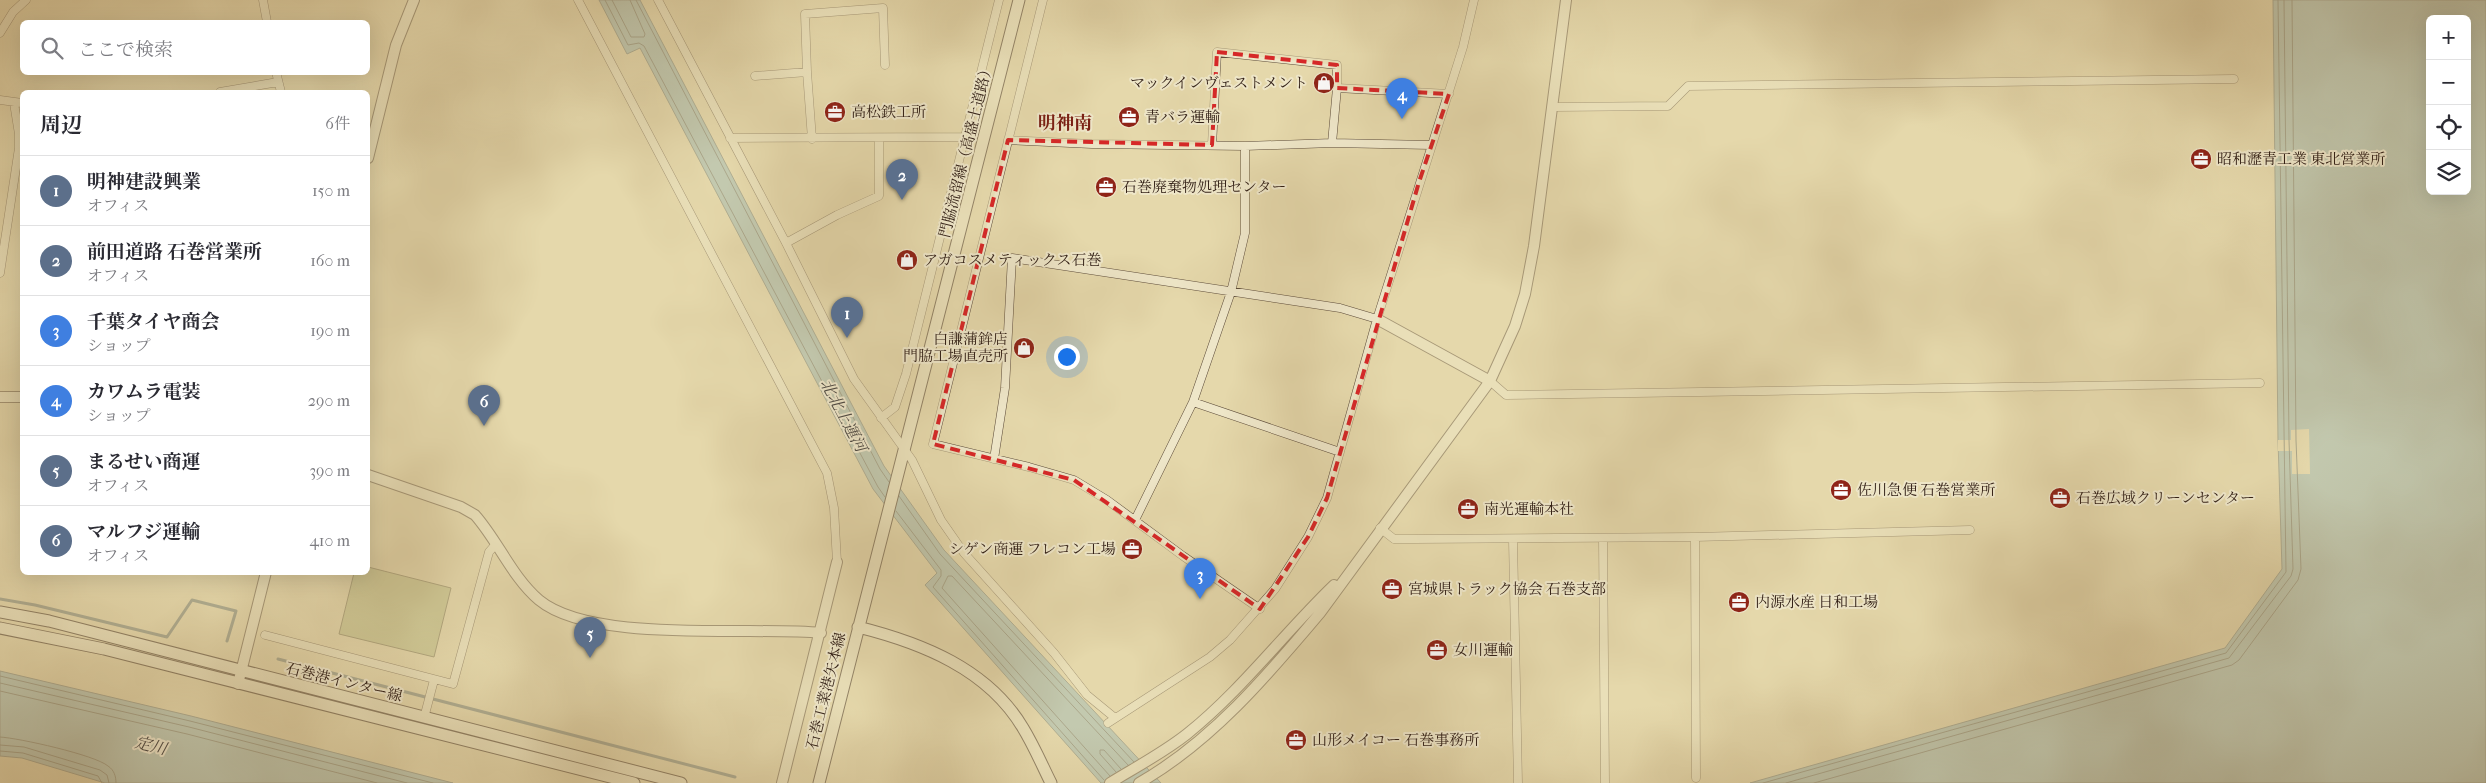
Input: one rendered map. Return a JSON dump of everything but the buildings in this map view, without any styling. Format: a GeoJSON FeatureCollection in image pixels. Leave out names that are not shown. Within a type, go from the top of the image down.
{"type":"FeatureCollection","features":[{"type":"Feature","properties":{"kind":"main road","name":"門脇流留線（高盛土道路）"},"geometry":{"type":"LineString","coordinates":[[858,627],[1020,0]]}},
{"type":"Feature","properties":{"kind":"main road","name":"石巻港インター線"},"geometry":{"type":"LineString","coordinates":[[0,612],[49,621],[681,783]]}},
{"type":"Feature","properties":{"kind":"main road","name":"石巻工業港矢本線"},"geometry":{"type":"LineString","coordinates":[[819,783],[858,627],[911,641],[948,659],[982,682],[1007,706],[1023,727],[1051,783]]}},
{"type":"Feature","properties":{"kind":"main road","name":"石巻港インター線"},"geometry":{"type":"LineString","coordinates":[[0,628],[95,647],[634,783]]}},
{"type":"Feature","properties":{"kind":"street"},"geometry":{"type":"LineString","coordinates":[[0,33],[13,12],[26,0]]}},
{"type":"Feature","properties":{"kind":"street"},"geometry":{"type":"LineString","coordinates":[[263,0],[267,20]]}},
{"type":"Feature","properties":{"kind":"street"},"geometry":{"type":"LineString","coordinates":[[370,150],[396,45],[414,0]]}},
{"type":"Feature","properties":{"kind":"street"},"geometry":{"type":"LineString","coordinates":[[578,0],[827,473],[834,508],[837,562],[821,633],[782,783]]}},
{"type":"Feature","properties":{"kind":"street"},"geometry":{"type":"LineString","coordinates":[[658,0],[786,243],[854,379],[912,460],[941,520],[964,553],[1054,653],[1086,695],[1111,720],[1210,657],[1230,640],[1260,609],[1308,537],[1327,498],[1377,319],[1431,145],[1449,94],[1474,0]]}},
{"type":"Feature","properties":{"kind":"street"},"geometry":{"type":"LineString","coordinates":[[881,418],[895,407],[899,400],[999,0]]}},
{"type":"Feature","properties":{"kind":"street"},"geometry":{"type":"LineString","coordinates":[[1043,0],[933,444],[1074,480],[1108,500],[1260,609]]}},
{"type":"Feature","properties":{"kind":"street"},"geometry":{"type":"LineString","coordinates":[[1139,783],[1158,772],[1200,740],[1250,693],[1320,613],[1380,528],[1490,381],[1515,326],[1525,294],[1534,246],[1554,107],[1566,0]]}},
{"type":"Feature","properties":{"kind":"street"},"geometry":{"type":"LineString","coordinates":[[812,139],[805,14],[882,4],[885,65]]}},
{"type":"Feature","properties":{"kind":"street"},"geometry":{"type":"LineString","coordinates":[[1212,145],[1217,52],[1337,65],[1332,144]]}},
{"type":"Feature","properties":{"kind":"street"},"geometry":{"type":"LineString","coordinates":[[755,76],[807,72]]}},
{"type":"Feature","properties":{"kind":"street"},"geometry":{"type":"LineString","coordinates":[[277,75],[280,90]]}},
{"type":"Feature","properties":{"kind":"street"},"geometry":{"type":"LineString","coordinates":[[1554,107],[1668,106],[1688,86],[2234,79]]}},
{"type":"Feature","properties":{"kind":"street"},"geometry":{"type":"LineString","coordinates":[[232,90],[278,82]]}},
{"type":"Feature","properties":{"kind":"street"},"geometry":{"type":"LineString","coordinates":[[1337,88],[1449,94]]}},
{"type":"Feature","properties":{"kind":"street"},"geometry":{"type":"LineString","coordinates":[[0,100],[20,103]]}},
{"type":"Feature","properties":{"kind":"street"},"geometry":{"type":"LineString","coordinates":[[0,273],[19,148],[20,134],[14,103]]}},
{"type":"Feature","properties":{"kind":"street"},"geometry":{"type":"LineString","coordinates":[[730,138],[965,137]]}},
{"type":"Feature","properties":{"kind":"street"},"geometry":{"type":"LineString","coordinates":[[786,243],[837,215],[879,196],[878,138]]}},
{"type":"Feature","properties":{"kind":"street"},"geometry":{"type":"LineString","coordinates":[[1008,140],[1092,144],[1245,146],[1332,144],[1431,145]]}},
{"type":"Feature","properties":{"kind":"street"},"geometry":{"type":"LineString","coordinates":[[1135,520],[1193,402],[1231,292],[1245,233],[1245,146]]}},
{"type":"Feature","properties":{"kind":"street"},"geometry":{"type":"LineString","coordinates":[[994,459],[1005,388],[1012,258],[1340,308],[1377,319],[1490,381],[1506,395],[2260,383]]}},
{"type":"Feature","properties":{"kind":"street"},"geometry":{"type":"LineString","coordinates":[[0,396],[20,397]]}},
{"type":"Feature","properties":{"kind":"street"},"geometry":{"type":"LineString","coordinates":[[1193,402],[1340,452]]}},
{"type":"Feature","properties":{"kind":"street"},"geometry":{"type":"LineString","coordinates":[[370,476],[461,507],[482,523],[531,593],[546,606],[573,617],[640,627],[746,631],[798,630],[821,633]]}},
{"type":"Feature","properties":{"kind":"street"},"geometry":{"type":"LineString","coordinates":[[1380,528],[1394,539],[1513,540],[1970,530]]}},
{"type":"Feature","properties":{"kind":"street"},"geometry":{"type":"LineString","coordinates":[[1695,537],[1696,778]]}},
{"type":"Feature","properties":{"kind":"street"},"geometry":{"type":"LineString","coordinates":[[1603,538],[1605,783]]}},
{"type":"Feature","properties":{"kind":"street"},"geometry":{"type":"LineString","coordinates":[[1513,540],[1518,783]]}},
{"type":"Feature","properties":{"kind":"street"},"geometry":{"type":"LineString","coordinates":[[265,635],[453,684],[489,552],[496,544]]}},
{"type":"Feature","properties":{"kind":"street"},"geometry":{"type":"LineString","coordinates":[[1110,783],[1187,734],[1269,656],[1311,607],[1351,568]]}},
{"type":"Feature","properties":{"kind":"street"},"geometry":{"type":"LineString","coordinates":[[238,684],[265,575]]}},
{"type":"Feature","properties":{"kind":"street"},"geometry":{"type":"LineString","coordinates":[[424,718],[434,680]]}},
{"type":"Feature","properties":{"kind":"highlighted area"},"geometry":{"type":"Polygon","coordinates":[[[1217,52],[1337,65],[1337,88],[1449,94],[1419,182],[1327,498],[1308,537],[1260,609],[1074,480],[933,444],[1008,140],[1212,145],[1217,52]]]}},
{"type":"Feature","properties":{"kind":"green space"},"geometry":{"type":"Polygon","coordinates":[[[370,568],[451,588],[434,657],[339,634],[354,575],[370,575],[370,568]]]}},
{"type":"Feature","properties":{"kind":"water","name":"北北上運河"},"geometry":{"type":"Polygon","coordinates":[[[599,0],[640,0],[884,466],[944,550],[1161,783],[1101,783],[925,585],[937,573],[873,489],[640,48],[627,54],[599,0]]]}},
{"type":"Feature","properties":{"kind":"water"},"geometry":{"type":"Polygon","coordinates":[[[2273,0],[2486,0],[2486,783],[1750,783],[2225,648],[2282,569],[2278,440],[2273,0]]]}},
{"type":"Feature","properties":{"kind":"water","name":"定川"},"geometry":{"type":"Polygon","coordinates":[[[0,671],[191,716],[453,783],[105,783],[22,758],[0,756],[0,671]]]}},
{"type":"Feature","properties":{"kind":"pier"},"geometry":{"type":"Polygon","coordinates":[[[2309,429],[2310,474],[2292,474],[2292,451],[2278,451],[2278,440],[2291,440],[2291,430],[2309,429]]]}},
{"type":"Feature","properties":{"kind":"waterway"},"geometry":{"type":"LineString","coordinates":[[0,599],[35,605],[167,637],[192,600],[236,611],[227,641]]}},
{"type":"Feature","properties":{"kind":"waterway"},"geometry":{"type":"LineString","coordinates":[[278,659],[735,777]]}},
{"type":"Feature","properties":{"kind":"place","name":"マックインヴェストメント"},"geometry":{"type":"Point","coordinates":[1324,83]}},
{"type":"Feature","properties":{"kind":"place","name":"高松鉄工所"},"geometry":{"type":"Point","coordinates":[835,112]}},
{"type":"Feature","properties":{"kind":"place","name":"青バラ運輸"},"geometry":{"type":"Point","coordinates":[1129,117]}},
{"type":"Feature","properties":{"kind":"place","name":"カワムラ電装"},"geometry":{"type":"Point","coordinates":[1402,119]}},
{"type":"Feature","properties":{"kind":"place","name":"昭和瀝青工業 東北営業所"},"geometry":{"type":"Point","coordinates":[2201,159]}},
{"type":"Feature","properties":{"kind":"place","name":"石巻廃棄物処理センター"},"geometry":{"type":"Point","coordinates":[1106,187]}},
{"type":"Feature","properties":{"kind":"place","name":"前田道路 石巻営業所"},"geometry":{"type":"Point","coordinates":[902,200]}},
{"type":"Feature","properties":{"kind":"place","name":"アガコスメティックス石巻"},"geometry":{"type":"Point","coordinates":[907,260]}},
{"type":"Feature","properties":{"kind":"place","name":"明神建設興業"},"geometry":{"type":"Point","coordinates":[847,338]}},
{"type":"Feature","properties":{"kind":"place","name":"白謙蒲鉾店 門脇工場直売所"},"geometry":{"type":"Point","coordinates":[1024,348]}},
{"type":"Feature","properties":{"kind":"place","name":"マルフジ運輸"},"geometry":{"type":"Point","coordinates":[484,426]}},
{"type":"Feature","properties":{"kind":"place","name":"佐川急便 石巻営業所"},"geometry":{"type":"Point","coordinates":[1841,490]}},
{"type":"Feature","properties":{"kind":"place","name":"石巻広域クリーンセンター"},"geometry":{"type":"Point","coordinates":[2060,498]}},
{"type":"Feature","properties":{"kind":"place","name":"南光運輸本社"},"geometry":{"type":"Point","coordinates":[1468,509]}},
{"type":"Feature","properties":{"kind":"place","name":"シゲン商運 フレコン工場"},"geometry":{"type":"Point","coordinates":[1132,549]}},
{"type":"Feature","properties":{"kind":"place","name":"宮城県トラック協会 石巻支部"},"geometry":{"type":"Point","coordinates":[1392,589]}},
{"type":"Feature","properties":{"kind":"place","name":"千葉タイヤ商会"},"geometry":{"type":"Point","coordinates":[1200,599]}},
{"type":"Feature","properties":{"kind":"place","name":"内源水産 日和工場"},"geometry":{"type":"Point","coordinates":[1739,602]}},
{"type":"Feature","properties":{"kind":"place","name":"女川運輸"},"geometry":{"type":"Point","coordinates":[1437,650]}},
{"type":"Feature","properties":{"kind":"place","name":"まるせい商運"},"geometry":{"type":"Point","coordinates":[590,658]}},
{"type":"Feature","properties":{"kind":"place","name":"山形メイコー 石巻事務所"},"geometry":{"type":"Point","coordinates":[1296,740]}},
{"type":"Feature","properties":{"kind":"district","name":"明神南"},"geometry":{"type":"Point","coordinates":[1065,123]}}]}
